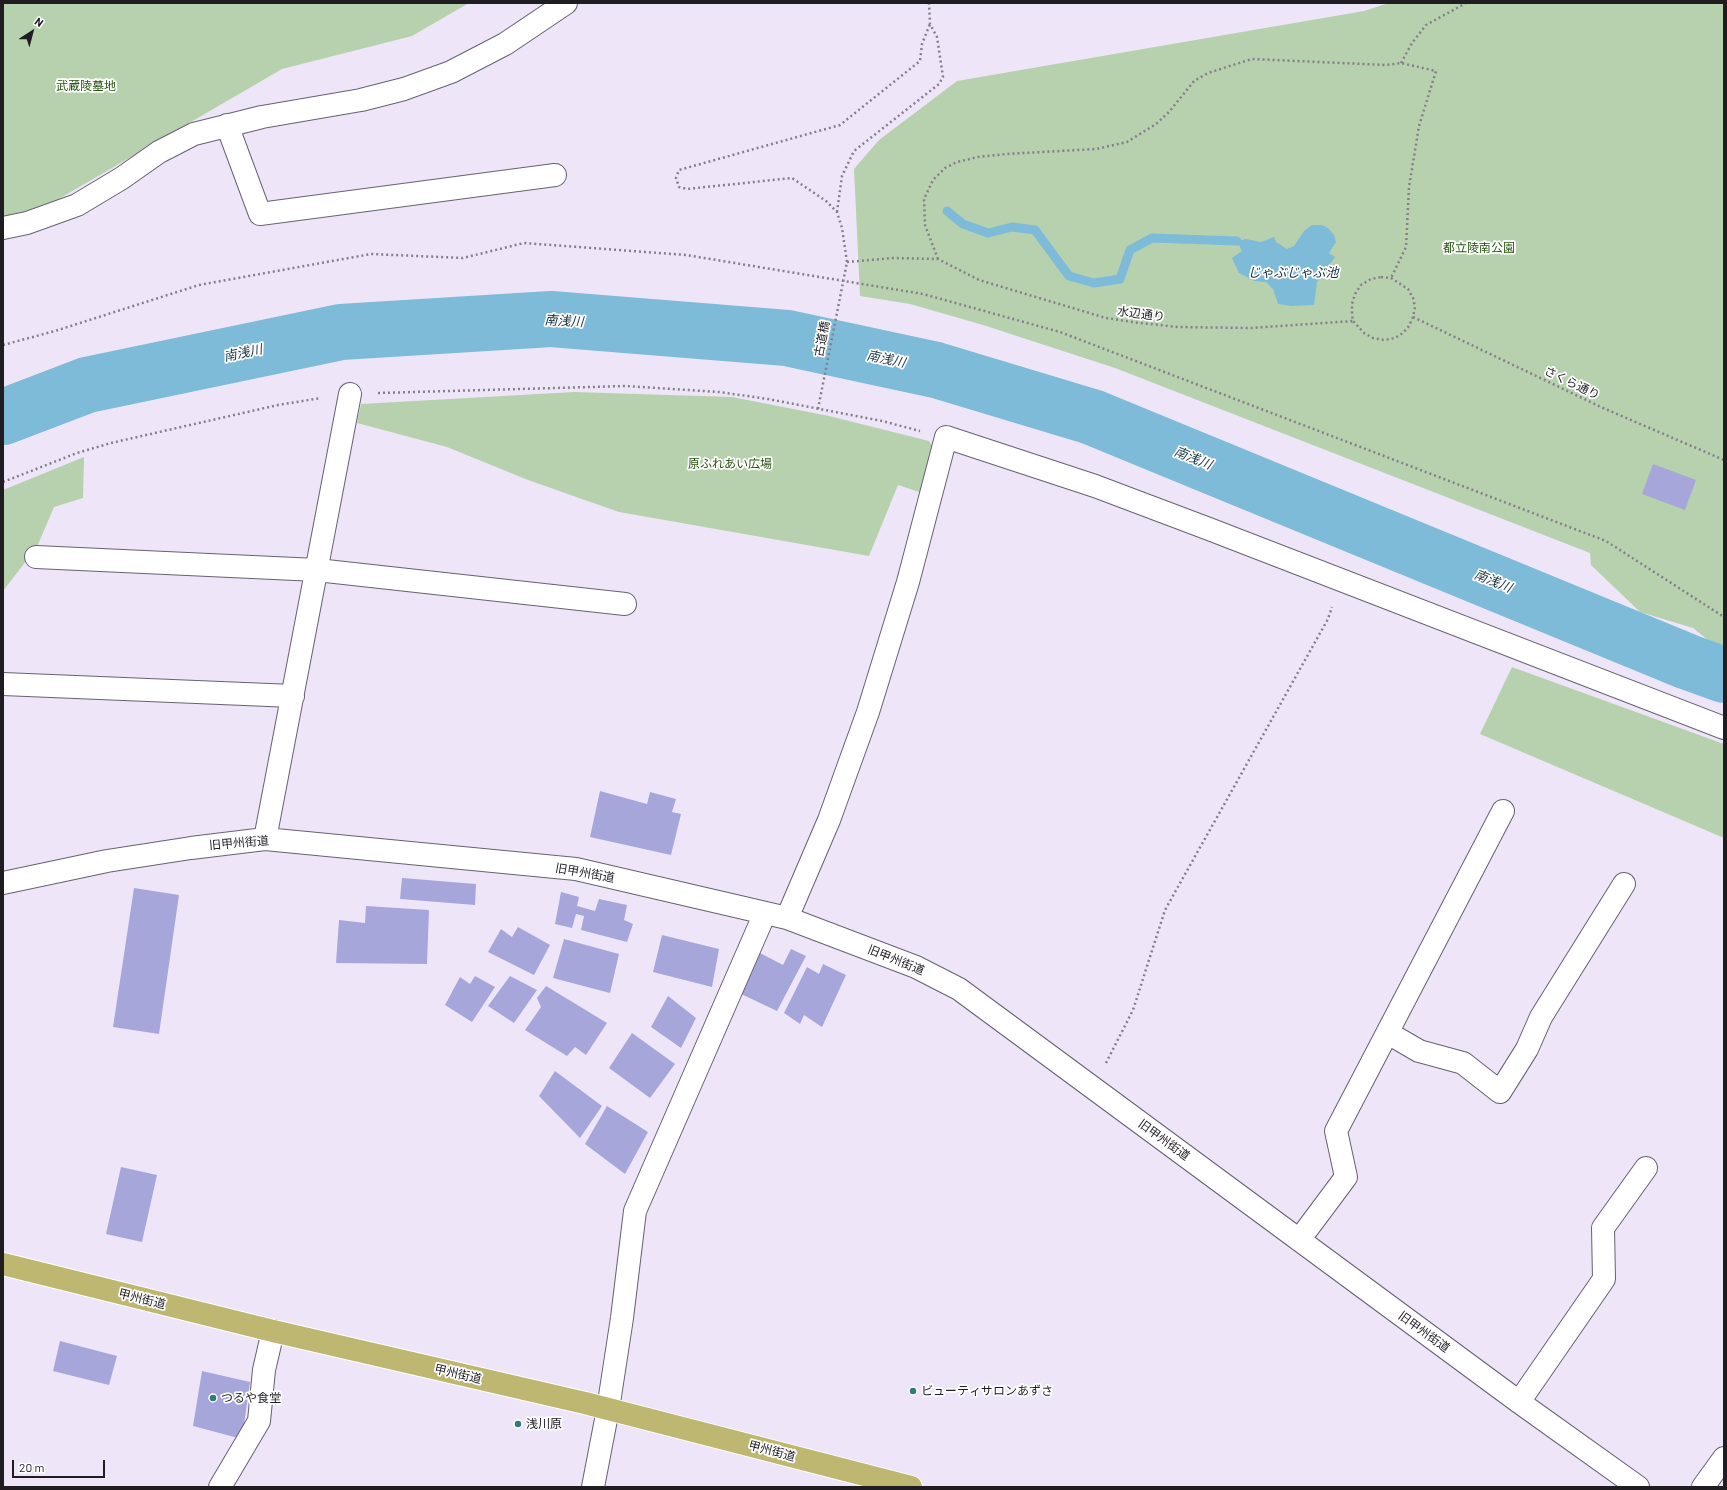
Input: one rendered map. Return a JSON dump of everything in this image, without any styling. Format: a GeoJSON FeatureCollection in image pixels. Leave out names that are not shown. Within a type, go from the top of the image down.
{"type":"FeatureCollection","features":[{"type":"Feature","properties":{"kind":"highway","name":"甲州街道"},"geometry":{"type":"LineString","coordinates":[[3,1264],[273,1331],[608,1409],[911,1487]]}},
{"type":"Feature","properties":{"kind":"street"},"geometry":{"type":"LineString","coordinates":[[3,228],[27,223],[78,205],[175,143],[194,134],[227,125],[361,100],[404,89],[451,72],[505,44],[566,3]]}},
{"type":"Feature","properties":{"kind":"street"},"geometry":{"type":"LineString","coordinates":[[227,125],[260,214],[555,175]]}},
{"type":"Feature","properties":{"kind":"street"},"geometry":{"type":"LineString","coordinates":[[265,839],[350,394]]}},
{"type":"Feature","properties":{"kind":"street"},"geometry":{"type":"LineString","coordinates":[[786,918],[829,820],[868,712],[908,582],[946,437],[1102,489],[1210,528],[1724,728]]}},
{"type":"Feature","properties":{"kind":"street"},"geometry":{"type":"LineString","coordinates":[[36,557],[317,570],[625,604]]}},
{"type":"Feature","properties":{"kind":"street"},"geometry":{"type":"LineString","coordinates":[[3,684],[293,696]]}},
{"type":"Feature","properties":{"kind":"street"},"geometry":{"type":"LineString","coordinates":[[1299,1240],[1346,1177],[1336,1131],[1503,811]]}},
{"type":"Feature","properties":{"kind":"street","name":"旧甲州街道"},"geometry":{"type":"LineString","coordinates":[[3,883],[107,861],[191,848],[265,839],[576,869],[786,918],[916,967],[959,989],[1519,1402],[1638,1487]]}},
{"type":"Feature","properties":{"kind":"street"},"geometry":{"type":"LineString","coordinates":[[1388,1033],[1419,1051],[1463,1063],[1500,1092],[1527,1050],[1541,1017],[1624,884]]}},
{"type":"Feature","properties":{"kind":"street"},"geometry":{"type":"LineString","coordinates":[[594,1487],[622,1318],[635,1212],[765,913]]}},
{"type":"Feature","properties":{"kind":"street"},"geometry":{"type":"LineString","coordinates":[[1519,1402],[1604,1279],[1604,1228],[1646,1168]]}},
{"type":"Feature","properties":{"kind":"street"},"geometry":{"type":"LineString","coordinates":[[220,1487],[259,1421],[264,1370],[273,1331]]}},
{"type":"Feature","properties":{"kind":"street"},"geometry":{"type":"LineString","coordinates":[[1702,1487],[1724,1458]]}},
{"type":"Feature","properties":{"kind":"path"},"geometry":{"type":"LineString","coordinates":[[837,212],[826,201],[792,178],[687,189],[679,187],[676,178],[679,170],[840,125],[920,61],[922,44],[930,24],[929,3]]}},
{"type":"Feature","properties":{"kind":"path"},"geometry":{"type":"LineString","coordinates":[[1401,63],[1412,43],[1426,25],[1466,3]]}},
{"type":"Feature","properties":{"kind":"path"},"geometry":{"type":"LineString","coordinates":[[930,24],[938,37],[943,77],[939,84],[854,151],[842,176],[837,212],[842,228],[847,262],[893,258],[938,259],[925,225],[924,198],[933,180],[944,168],[957,162],[978,157],[1006,154],[1096,149],[1127,142],[1156,124],[1169,112],[1194,81],[1208,73],[1252,59],[1386,65],[1401,63],[1436,71],[1419,126],[1409,187],[1406,247],[1391,278]]}},
{"type":"Feature","properties":{"kind":"path"},"geometry":{"type":"LineString","coordinates":[[3,345],[55,331],[199,285],[371,254],[463,258],[524,243],[686,255],[923,294],[1068,335],[1606,541],[1724,617]]}},
{"type":"Feature","properties":{"kind":"path","name":"水辺通り"},"geometry":{"type":"LineString","coordinates":[[938,259],[979,280],[1106,318],[1178,327],[1251,328],[1353,321]]}},
{"type":"Feature","properties":{"kind":"path","name":"古道橋"},"geometry":{"type":"LineString","coordinates":[[818,409],[847,262]]}},
{"type":"Feature","properties":{"kind":"path"},"geometry":{"type":"LineString","coordinates":[[1381,277],[1391,278],[1408,289],[1413,298],[1413,317],[1409,326],[1403,333],[1395,338],[1384,340],[1373,338],[1364,333],[1353,321],[1352,304],[1355,294],[1361,285],[1371,279],[1381,277]]}},
{"type":"Feature","properties":{"kind":"path","name":"さくら通り"},"geometry":{"type":"LineString","coordinates":[[1413,317],[1603,408],[1724,460]]}},
{"type":"Feature","properties":{"kind":"path"},"geometry":{"type":"LineString","coordinates":[[3,482],[77,453],[111,443],[278,405],[350,394],[495,390],[563,386],[626,386],[719,392],[768,398],[882,421],[946,437]]}},
{"type":"Feature","properties":{"kind":"path"},"geometry":{"type":"LineString","coordinates":[[1094,1089],[1132,1010],[1165,910],[1328,619],[1342,580]]}},
{"type":"Feature","properties":{"kind":"green space","name":"武蔵陵墓地"},"geometry":{"type":"Polygon","coordinates":[[[3,3],[469,3],[412,36],[282,69],[57,200],[3,219],[3,3]]]}},
{"type":"Feature","properties":{"kind":"green space","name":"都立陵南公園"},"geometry":{"type":"Polygon","coordinates":[[[1389,3],[1724,3],[1724,653],[1693,628],[1640,612],[1591,565],[1590,553],[1115,368],[983,325],[910,304],[860,296],[854,169],[879,140],[957,81],[1364,11],[1389,3]]]}},
{"type":"Feature","properties":{"kind":"green space","name":"原ふれあい広場"},"geometry":{"type":"Polygon","coordinates":[[[574,392],[732,397],[829,416],[929,441],[935,449],[922,493],[898,485],[869,556],[619,512],[528,480],[447,447],[357,423],[361,404],[574,392]]]}},
{"type":"Feature","properties":{"kind":"green space"},"geometry":{"type":"Polygon","coordinates":[[[84,457],[83,498],[54,507],[37,547],[3,591],[3,490],[84,457]]]}},
{"type":"Feature","properties":{"kind":"green space"},"geometry":{"type":"Polygon","coordinates":[[[1512,667],[1724,744],[1724,838],[1480,734],[1512,667]]]}},
{"type":"Feature","properties":{"kind":"water","name":"じゃぶじゃぶ池"},"geometry":{"type":"Polygon","coordinates":[[[1312,225],[1322,225],[1328,228],[1334,235],[1336,242],[1329,253],[1335,257],[1317,282],[1314,305],[1291,306],[1278,304],[1273,289],[1266,282],[1254,281],[1239,273],[1232,258],[1242,251],[1237,241],[1246,239],[1261,242],[1274,237],[1276,242],[1287,249],[1294,246],[1304,231],[1312,225]]]}},
{"type":"Feature","properties":{"kind":"building"},"geometry":{"type":"Polygon","coordinates":[[[1653,464],[1696,480],[1685,510],[1642,494],[1653,464]]]}},
{"type":"Feature","properties":{"kind":"building"},"geometry":{"type":"Polygon","coordinates":[[[600,791],[647,804],[650,792],[676,799],[672,812],[681,814],[671,855],[590,837],[600,791]]]}},
{"type":"Feature","properties":{"kind":"building"},"geometry":{"type":"Polygon","coordinates":[[[402,878],[476,884],[475,905],[400,899],[402,878]]]}},
{"type":"Feature","properties":{"kind":"building"},"geometry":{"type":"Polygon","coordinates":[[[134,888],[179,895],[159,1034],[113,1027],[134,888]]]}},
{"type":"Feature","properties":{"kind":"building"},"geometry":{"type":"Polygon","coordinates":[[[561,892],[579,897],[577,906],[595,911],[599,899],[627,905],[624,920],[633,924],[627,942],[581,930],[584,916],[576,914],[572,928],[555,924],[561,892]]]}},
{"type":"Feature","properties":{"kind":"building"},"geometry":{"type":"Polygon","coordinates":[[[366,906],[429,910],[427,964],[336,963],[339,920],[365,923],[366,906]]]}},
{"type":"Feature","properties":{"kind":"building"},"geometry":{"type":"Polygon","coordinates":[[[518,927],[550,945],[534,975],[488,952],[501,929],[512,937],[518,927]]]}},
{"type":"Feature","properties":{"kind":"building"},"geometry":{"type":"Polygon","coordinates":[[[662,935],[719,949],[712,987],[653,972],[662,935]]]}},
{"type":"Feature","properties":{"kind":"building"},"geometry":{"type":"Polygon","coordinates":[[[564,939],[619,954],[610,993],[553,978],[564,939]]]}},
{"type":"Feature","properties":{"kind":"building"},"geometry":{"type":"Polygon","coordinates":[[[791,949],[806,956],[777,1011],[739,993],[760,953],[783,965],[791,949]]]}},
{"type":"Feature","properties":{"kind":"building"},"geometry":{"type":"Polygon","coordinates":[[[823,964],[846,975],[822,1027],[804,1015],[800,1024],[784,1013],[807,967],[819,974],[823,964]]]}},
{"type":"Feature","properties":{"kind":"building"},"geometry":{"type":"Polygon","coordinates":[[[475,976],[495,987],[472,1022],[445,1005],[460,977],[470,984],[475,976]]]}},
{"type":"Feature","properties":{"kind":"building"},"geometry":{"type":"Polygon","coordinates":[[[510,976],[537,990],[514,1023],[488,1006],[510,976]]]}},
{"type":"Feature","properties":{"kind":"building"},"geometry":{"type":"Polygon","coordinates":[[[546,986],[607,1023],[586,1055],[575,1047],[567,1056],[525,1030],[541,1007],[537,998],[546,986]]]}},
{"type":"Feature","properties":{"kind":"building"},"geometry":{"type":"Polygon","coordinates":[[[668,996],[696,1018],[681,1048],[651,1027],[668,996]]]}},
{"type":"Feature","properties":{"kind":"building"},"geometry":{"type":"Polygon","coordinates":[[[632,1033],[675,1064],[650,1098],[609,1068],[632,1033]]]}},
{"type":"Feature","properties":{"kind":"building"},"geometry":{"type":"Polygon","coordinates":[[[555,1071],[602,1106],[580,1138],[539,1096],[555,1071]]]}},
{"type":"Feature","properties":{"kind":"building"},"geometry":{"type":"Polygon","coordinates":[[[607,1106],[648,1132],[625,1174],[585,1144],[607,1106]]]}},
{"type":"Feature","properties":{"kind":"building"},"geometry":{"type":"Polygon","coordinates":[[[121,1167],[157,1175],[142,1242],[106,1234],[121,1167]]]}},
{"type":"Feature","properties":{"kind":"building"},"geometry":{"type":"Polygon","coordinates":[[[60,1341],[117,1356],[109,1385],[53,1371],[60,1341]]]}},
{"type":"Feature","properties":{"kind":"building"},"geometry":{"type":"Polygon","coordinates":[[[202,1371],[250,1382],[242,1439],[193,1426],[202,1371]]]}},
{"type":"Feature","properties":{"kind":"waterway"},"geometry":{"type":"LineString","coordinates":[[947,211],[963,224],[988,233],[1012,227],[1035,230],[1069,276],[1094,283],[1120,279],[1130,250],[1152,238],[1237,241]]}},
{"type":"Feature","properties":{"kind":"waterway","name":"南浅川"},"geometry":{"type":"LineString","coordinates":[[3,417],[87,385],[341,332],[551,319],[787,338],[936,370],[1092,417],[1688,662],[1724,675]]}},
{"type":"Feature","properties":{"kind":"place","name":"ビューティサロンあずさ"},"geometry":{"type":"Point","coordinates":[913,1391]}},
{"type":"Feature","properties":{"kind":"place","name":"つるや食堂"},"geometry":{"type":"Point","coordinates":[213,1398]}},
{"type":"Feature","properties":{"kind":"place","name":"浅川原"},"geometry":{"type":"Point","coordinates":[518,1424]}}]}
